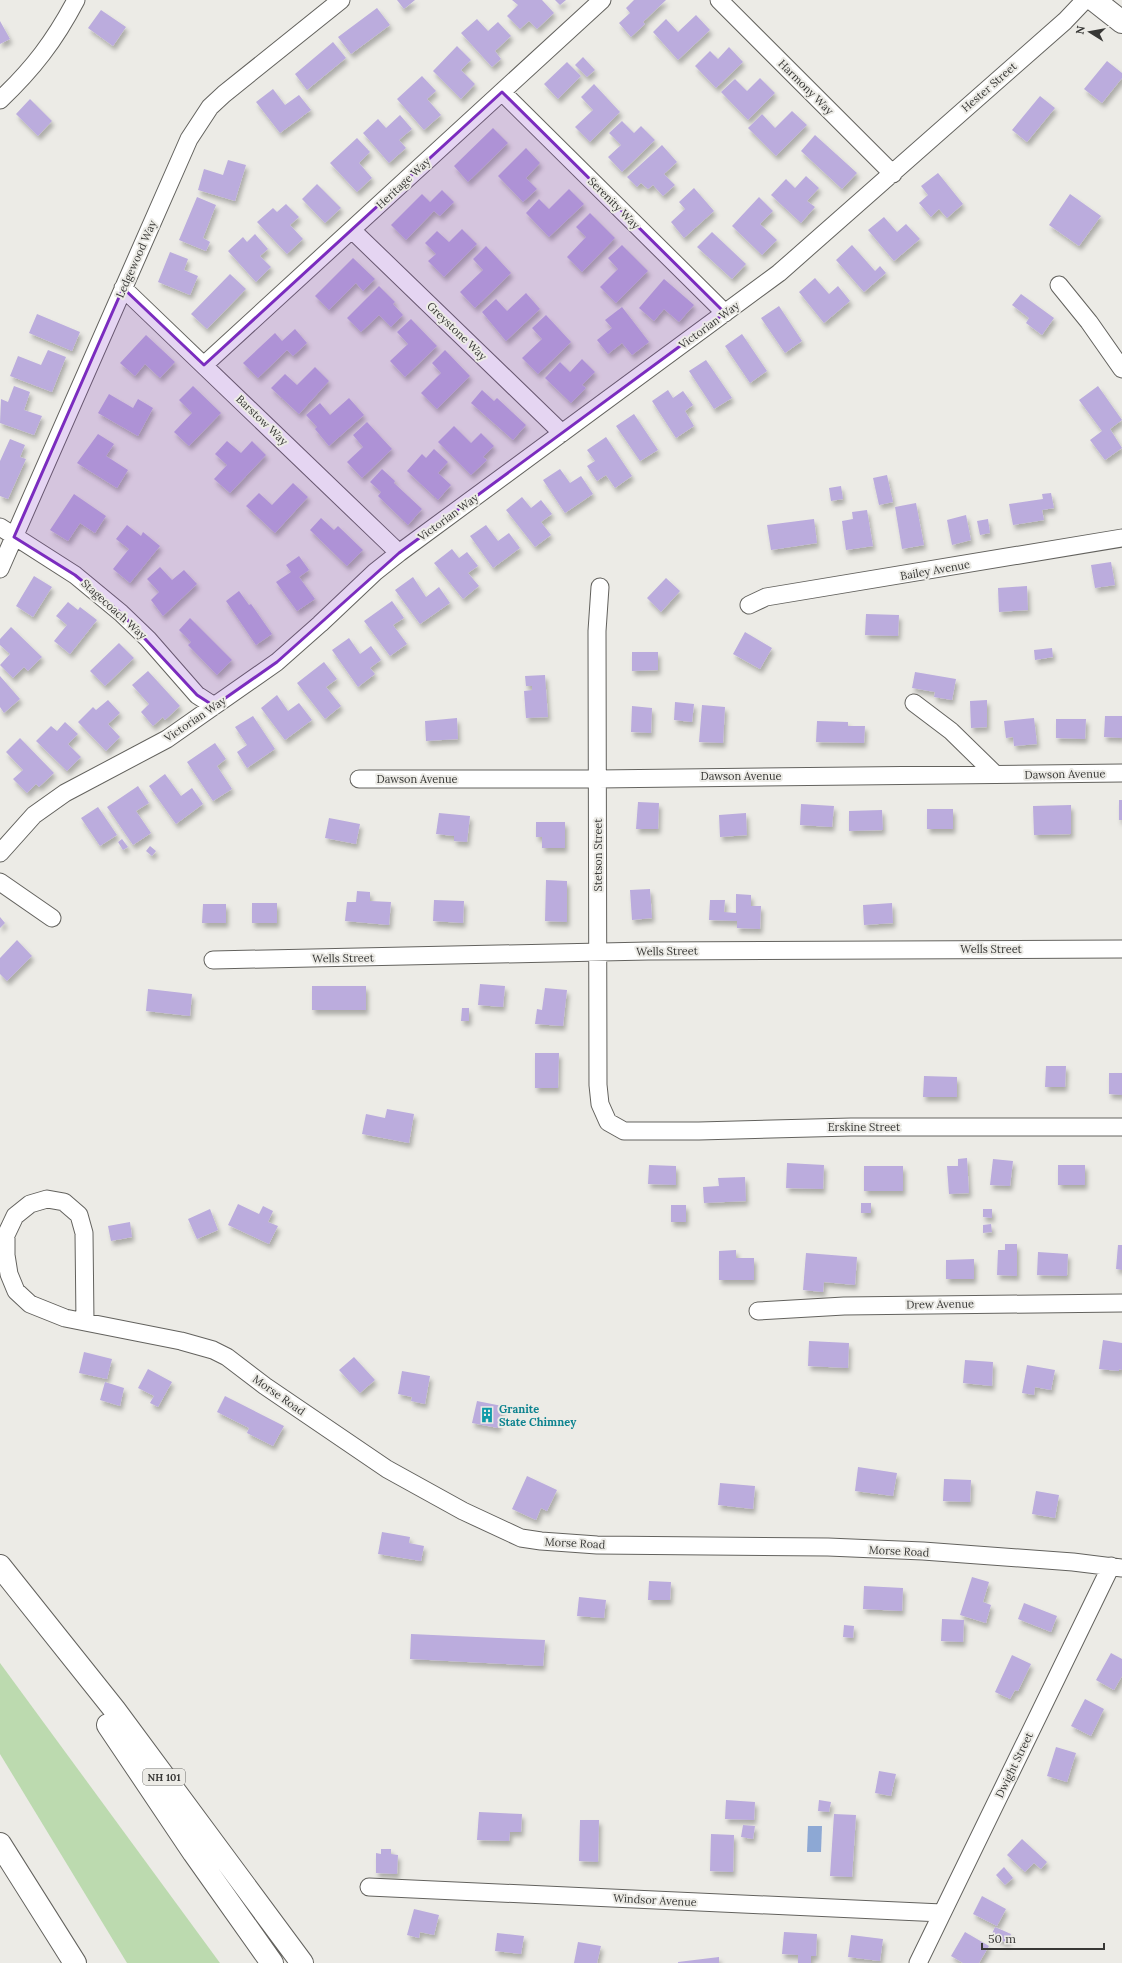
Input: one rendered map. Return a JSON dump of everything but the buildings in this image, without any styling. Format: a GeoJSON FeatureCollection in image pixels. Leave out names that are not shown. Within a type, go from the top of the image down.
{"type":"FeatureCollection","features":[{"type":"Feature","properties":{"kind":"main road"},"geometry":{"type":"LineString","coordinates":[[1094,0],[1122,22]]}},
{"type":"Feature","properties":{"kind":"main road","name":"NH 101"},"geometry":{"type":"LineString","coordinates":[[0,1566],[114,1709],[302,1963]]}},
{"type":"Feature","properties":{"kind":"main road"},"geometry":{"type":"LineString","coordinates":[[21,1594],[194,1853],[272,1963]]}},
{"type":"Feature","properties":{"kind":"main road"},"geometry":{"type":"LineString","coordinates":[[0,1844],[75,1963]]}},
{"type":"Feature","properties":{"kind":"street"},"geometry":{"type":"LineString","coordinates":[[0,100],[23,78],[47,49],[76,0]]}},
{"type":"Feature","properties":{"kind":"street","name":"Ledgewood Way"},"geometry":{"type":"LineString","coordinates":[[0,569],[189,139],[210,107],[224,94],[341,0]]}},
{"type":"Feature","properties":{"kind":"street","name":"Heritage Way"},"geometry":{"type":"LineString","coordinates":[[204,364],[602,0]]}},
{"type":"Feature","properties":{"kind":"street","name":"Harmony Way"},"geometry":{"type":"LineString","coordinates":[[718,0],[893,174]]}},
{"type":"Feature","properties":{"kind":"street","name":"Hester Street"},"geometry":{"type":"LineString","coordinates":[[893,174],[922,146],[1065,21],[1085,0]]}},
{"type":"Feature","properties":{"kind":"street","name":"Serenity Way"},"geometry":{"type":"LineString","coordinates":[[502,92],[725,314]]}},
{"type":"Feature","properties":{"kind":"street","name":"Victorian Way"},"geometry":{"type":"LineString","coordinates":[[0,853],[34,815],[65,793],[167,739],[276,662],[320,624],[375,572],[399,553],[562,432],[725,314],[806,251],[893,174]]}},
{"type":"Feature","properties":{"kind":"street","name":"Greystone Way"},"geometry":{"type":"LineString","coordinates":[[352,230],[562,432]]}},
{"type":"Feature","properties":{"kind":"street"},"geometry":{"type":"LineString","coordinates":[[1059,285],[1089,322],[1122,369]]}},
{"type":"Feature","properties":{"kind":"street","name":"Barstow Way"},"geometry":{"type":"LineString","coordinates":[[123,288],[204,364],[399,553]]}},
{"type":"Feature","properties":{"kind":"street","name":"Stagecoach Way"},"geometry":{"type":"LineString","coordinates":[[0,527],[75,575],[121,613],[148,639],[197,695],[214,706]]}},
{"type":"Feature","properties":{"kind":"street","name":"Bailey Avenue"},"geometry":{"type":"LineString","coordinates":[[749,605],[766,596],[1122,538]]}},
{"type":"Feature","properties":{"kind":"street","name":"Stetson Street"},"geometry":{"type":"LineString","coordinates":[[600,587],[597,631],[598,1085],[600,1104],[608,1122]]}},
{"type":"Feature","properties":{"kind":"street"},"geometry":{"type":"LineString","coordinates":[[914,703],[951,731],[995,774]]}},
{"type":"Feature","properties":{"kind":"street","name":"Dawson Avenue"},"geometry":{"type":"LineString","coordinates":[[359,778],[598,779],[1122,773]]}},
{"type":"Feature","properties":{"kind":"street"},"geometry":{"type":"LineString","coordinates":[[0,882],[52,918]]}},
{"type":"Feature","properties":{"kind":"street","name":"Wells Street"},"geometry":{"type":"LineString","coordinates":[[212,960],[598,953],[656,950],[1122,949]]}},
{"type":"Feature","properties":{"kind":"street","name":"Erskine Street"},"geometry":{"type":"LineString","coordinates":[[608,1122],[624,1131],[699,1131],[851,1127],[1122,1127]]}},
{"type":"Feature","properties":{"kind":"street","name":"Morse Road"},"geometry":{"type":"LineString","coordinates":[[85,1322],[84,1233],[78,1215],[64,1202],[47,1199],[30,1204],[15,1216],[6,1235],[6,1255],[9,1274],[16,1291],[30,1304],[47,1312],[85,1322],[180,1341],[213,1350],[227,1357],[265,1386],[387,1469],[463,1510],[521,1538],[597,1545],[820,1547],[923,1551],[1073,1562],[1116,1567]]}},
{"type":"Feature","properties":{"kind":"street","name":"Drew Avenue"},"geometry":{"type":"LineString","coordinates":[[758,1311],[844,1306],[1122,1303]]}},
{"type":"Feature","properties":{"kind":"street","name":"Dwight Street"},"geometry":{"type":"LineString","coordinates":[[918,1963],[1116,1567]]}},
{"type":"Feature","properties":{"kind":"street","name":"Windsor Avenue"},"geometry":{"type":"LineString","coordinates":[[369,1888],[942,1913]]}},
{"type":"Feature","properties":{"kind":"highlighted area"},"geometry":{"type":"Polygon","coordinates":[[[502,92],[725,313],[399,553],[277,662],[214,706],[197,695],[121,613],[75,575],[14,537],[123,288],[204,365],[502,92]]]}},
{"type":"Feature","properties":{"kind":"green space"},"geometry":{"type":"Polygon","coordinates":[[[0,1663],[220,1963],[127,1963],[0,1754],[0,1663]]]}},
{"type":"Feature","properties":{"kind":"water"},"geometry":{"type":"Polygon","coordinates":[[[808,1826],[822,1826],[821,1852],[807,1852],[808,1826]]]}},
{"type":"Feature","properties":{"kind":"place","name":"Granite State Chimney"},"geometry":{"type":"Point","coordinates":[487,1415]}}]}
